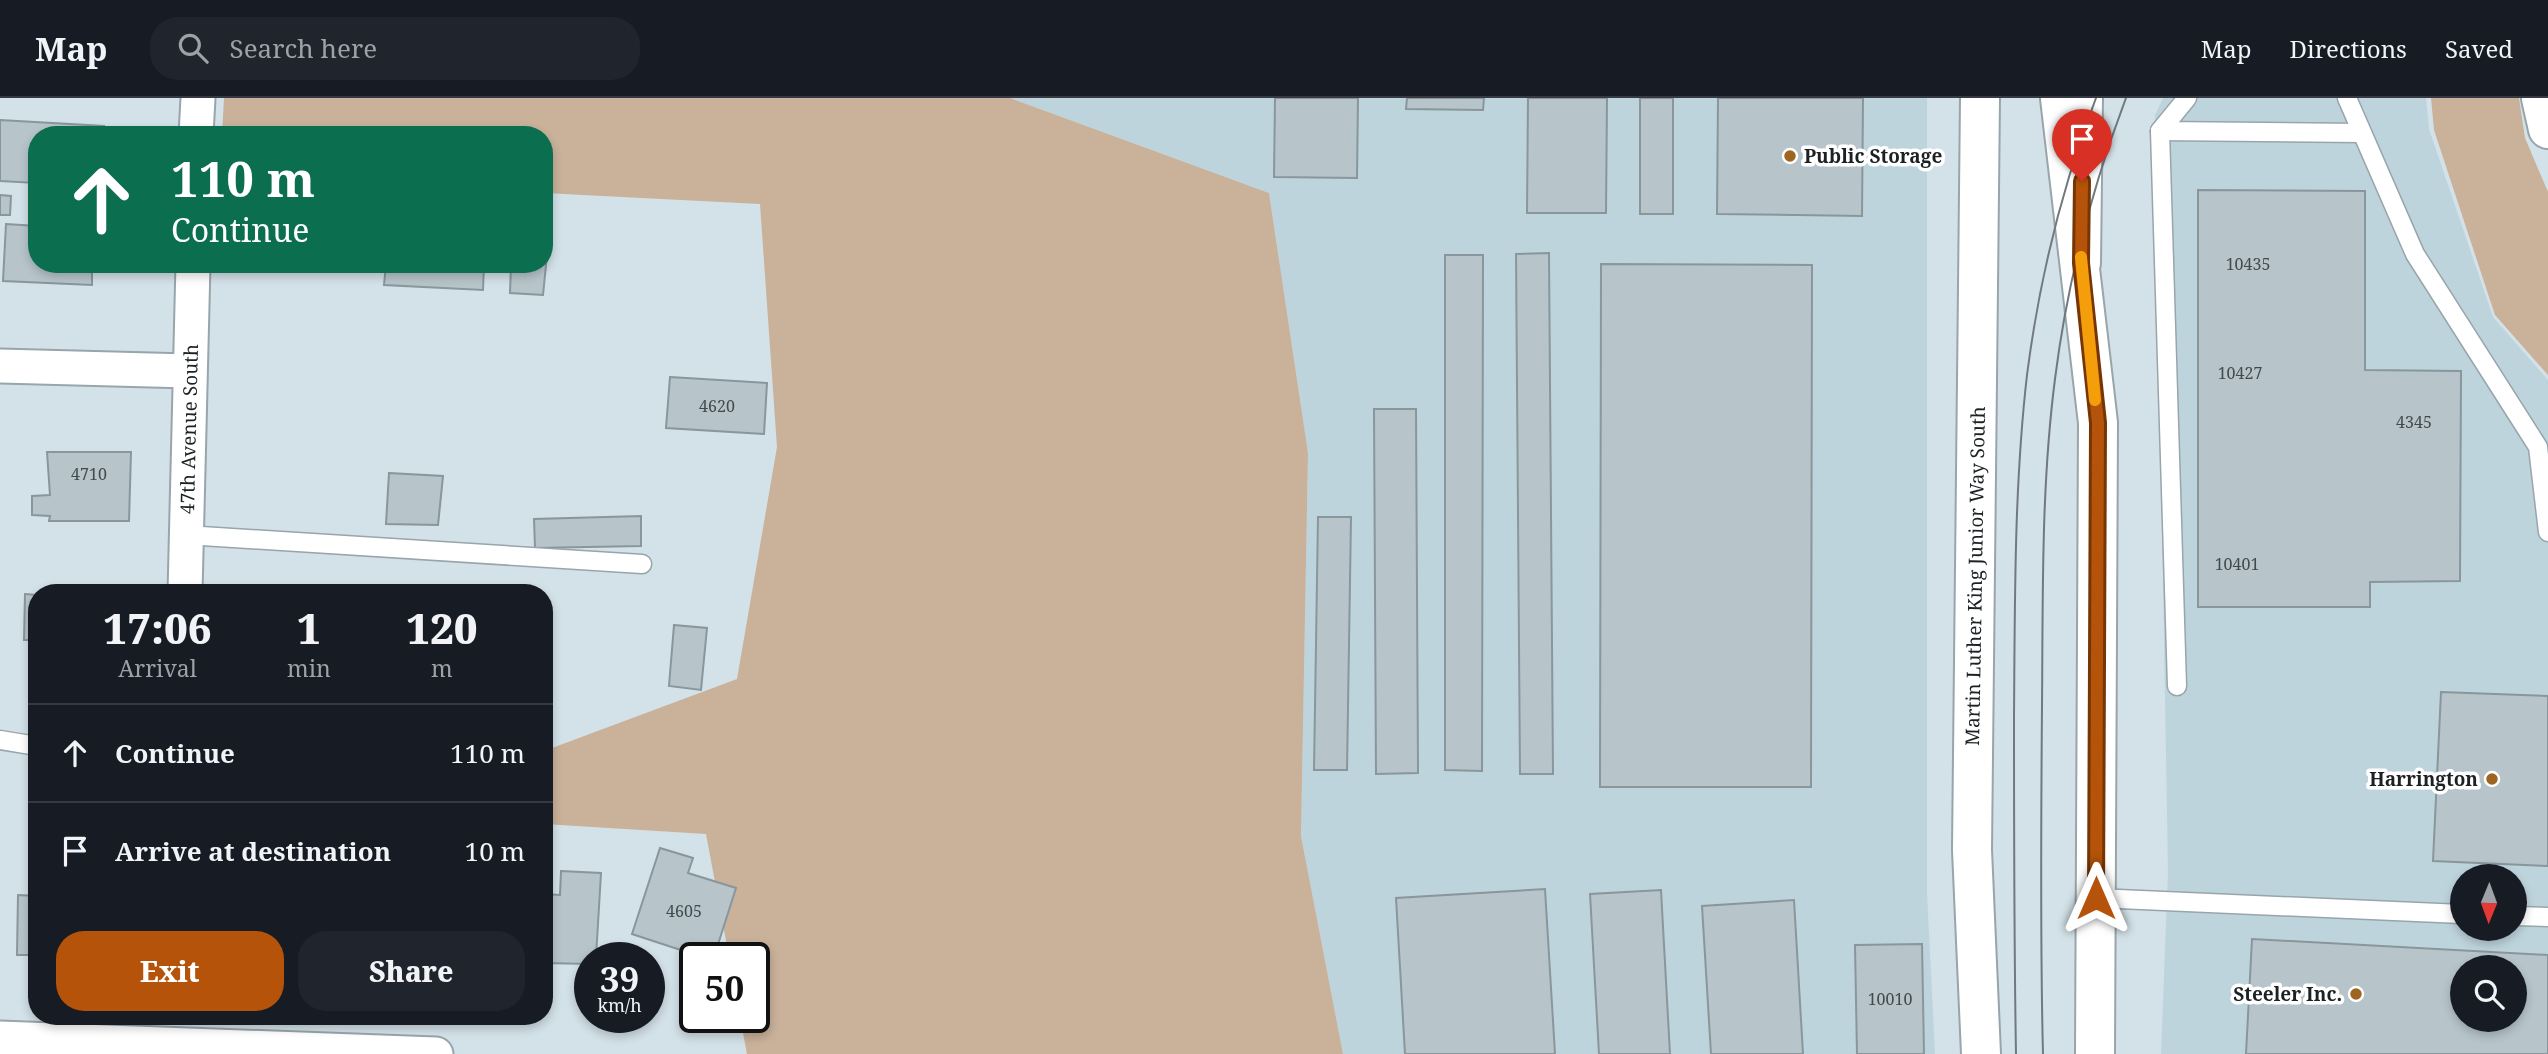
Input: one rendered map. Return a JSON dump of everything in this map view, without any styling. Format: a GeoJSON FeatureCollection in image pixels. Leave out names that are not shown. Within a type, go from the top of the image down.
{"type":"FeatureCollection","features":[{"type":"Feature","properties":{"kind":"main road","name":"Martin Luther King Junior Way South"},"geometry":{"type":"LineString","coordinates":[[1980,98],[1972,850],[1981,1054]]}},
{"type":"Feature","properties":{"kind":"main road"},"geometry":{"type":"LineString","coordinates":[[2060,98],[2098,423],[2095,1054]]}},
{"type":"Feature","properties":{"kind":"main road"},"geometry":{"type":"LineString","coordinates":[[2081,263],[2083,98]]}},
{"type":"Feature","properties":{"kind":"main road"},"geometry":{"type":"LineString","coordinates":[[2541,98],[2548,129]]}},
{"type":"Feature","properties":{"kind":"street"},"geometry":{"type":"LineString","coordinates":[[196,126],[198,98]]}},
{"type":"Feature","properties":{"kind":"street","name":"47th Avenue South"},"geometry":{"type":"LineString","coordinates":[[185,584],[193,273]]}},
{"type":"Feature","properties":{"kind":"street"},"geometry":{"type":"LineString","coordinates":[[0,366],[189,371]]}},
{"type":"Feature","properties":{"kind":"street"},"geometry":{"type":"LineString","coordinates":[[0,1038],[176,1030],[436,1054]]}},
{"type":"Feature","properties":{"kind":"lane"},"geometry":{"type":"LineString","coordinates":[[2177,686],[2160,131],[2187,98]]}},
{"type":"Feature","properties":{"kind":"lane"},"geometry":{"type":"LineString","coordinates":[[2347,98],[2415,254],[2538,447],[2548,532]]}},
{"type":"Feature","properties":{"kind":"lane"},"geometry":{"type":"LineString","coordinates":[[2160,131],[2362,133]]}},
{"type":"Feature","properties":{"kind":"lane"},"geometry":{"type":"LineString","coordinates":[[186,536],[642,564]]}},
{"type":"Feature","properties":{"kind":"lane"},"geometry":{"type":"LineString","coordinates":[[0,740],[28,745]]}},
{"type":"Feature","properties":{"kind":"lane"},"geometry":{"type":"LineString","coordinates":[[2096,898],[2450,913]]}},
{"type":"Feature","properties":{"kind":"lane"},"geometry":{"type":"LineString","coordinates":[[2527,916],[2548,917]]}},
{"type":"Feature","properties":{"kind":"shaded area"},"geometry":{"type":"Polygon","coordinates":[[[224,98],[1010,98],[1269,193],[1308,453],[1301,836],[1343,1054],[747,1054],[743,1033],[770,1033],[770,942],[726,942],[706,834],[553,825],[553,748],[737,679],[777,447],[760,204],[553,193],[553,126],[222,126],[224,98]]]}},
{"type":"Feature","properties":{"kind":"shaded area","name":"Public Storage"},"geometry":{"type":"Polygon","coordinates":[[[1010,98],[1927,98],[1927,893],[1935,1054],[1343,1054],[1301,836],[1308,453],[1269,193],[1010,98]]]}},
{"type":"Feature","properties":{"kind":"shaded area"},"geometry":{"type":"Polygon","coordinates":[[[2163,98],[2426,98],[2429,129],[2493,317],[2548,380],[2548,1054],[2161,1054],[2168,872],[2155,115],[2163,98]]]}},
{"type":"Feature","properties":{"kind":"shaded area"},"geometry":{"type":"Polygon","coordinates":[[[2431,98],[2519,98],[2525,138],[2548,192],[2548,375],[2495,315],[2434,130],[2431,98]]]}},
{"type":"Feature","properties":{"kind":"building"},"geometry":{"type":"Polygon","coordinates":[[[1275,98],[1358,98],[1357,178],[1274,177],[1275,98]]]}},
{"type":"Feature","properties":{"kind":"building"},"geometry":{"type":"Polygon","coordinates":[[[1407,98],[1484,98],[1483,110],[1406,109],[1407,98]]]}},
{"type":"Feature","properties":{"kind":"building"},"geometry":{"type":"Polygon","coordinates":[[[1528,98],[1607,98],[1606,213],[1527,213],[1528,98]]]}},
{"type":"Feature","properties":{"kind":"building"},"geometry":{"type":"Polygon","coordinates":[[[1640,98],[1673,98],[1673,214],[1640,214],[1640,98]]]}},
{"type":"Feature","properties":{"kind":"building","name":"Public Storage"},"geometry":{"type":"Polygon","coordinates":[[[1718,98],[1863,98],[1862,216],[1717,214],[1718,98]]]}},
{"type":"Feature","properties":{"kind":"building"},"geometry":{"type":"Polygon","coordinates":[[[0,120],[104,126],[28,126],[28,183],[0,181],[0,120]]]}},
{"type":"Feature","properties":{"kind":"building"},"geometry":{"type":"Polygon","coordinates":[[[2198,190],[2365,191],[2365,370],[2461,371],[2460,581],[2370,582],[2370,607],[2198,607],[2198,190]]]}},
{"type":"Feature","properties":{"kind":"building"},"geometry":{"type":"Polygon","coordinates":[[[0,195],[11,196],[10,215],[0,215],[0,195]]]}},
{"type":"Feature","properties":{"kind":"building"},"geometry":{"type":"Polygon","coordinates":[[[6,224],[28,225],[28,273],[92,273],[92,285],[3,281],[6,224]]]}},
{"type":"Feature","properties":{"kind":"building"},"geometry":{"type":"Polygon","coordinates":[[[1549,253],[1553,774],[1520,774],[1516,254],[1549,253]]]}},
{"type":"Feature","properties":{"kind":"building"},"geometry":{"type":"Polygon","coordinates":[[[1445,255],[1483,255],[1482,771],[1445,770],[1445,255]]]}},
{"type":"Feature","properties":{"kind":"building"},"geometry":{"type":"Polygon","coordinates":[[[1601,264],[1812,265],[1811,787],[1600,787],[1601,264]]]}},
{"type":"Feature","properties":{"kind":"building"},"geometry":{"type":"Polygon","coordinates":[[[385,273],[484,273],[483,290],[384,285],[385,273]]]}},
{"type":"Feature","properties":{"kind":"building"},"geometry":{"type":"Polygon","coordinates":[[[511,273],[545,273],[543,295],[510,293],[511,273]]]}},
{"type":"Feature","properties":{"kind":"building"},"geometry":{"type":"Polygon","coordinates":[[[670,377],[767,383],[764,434],[666,428],[670,377]]]}},
{"type":"Feature","properties":{"kind":"building"},"geometry":{"type":"Polygon","coordinates":[[[1374,409],[1416,409],[1418,773],[1376,774],[1374,409]]]}},
{"type":"Feature","properties":{"kind":"building"},"geometry":{"type":"Polygon","coordinates":[[[47,452],[131,452],[129,521],[49,521],[50,516],[32,515],[32,496],[50,495],[47,452]]]}},
{"type":"Feature","properties":{"kind":"building"},"geometry":{"type":"Polygon","coordinates":[[[389,473],[443,476],[438,525],[386,524],[389,473]]]}},
{"type":"Feature","properties":{"kind":"building"},"geometry":{"type":"Polygon","coordinates":[[[641,516],[641,546],[535,548],[534,519],[641,516]]]}},
{"type":"Feature","properties":{"kind":"building"},"geometry":{"type":"Polygon","coordinates":[[[1318,517],[1351,517],[1347,770],[1314,770],[1318,517]]]}},
{"type":"Feature","properties":{"kind":"building"},"geometry":{"type":"Polygon","coordinates":[[[25,594],[28,594],[28,640],[24,640],[25,594]]]}},
{"type":"Feature","properties":{"kind":"building"},"geometry":{"type":"Polygon","coordinates":[[[674,625],[707,628],[701,690],[669,686],[674,625]]]}},
{"type":"Feature","properties":{"kind":"building","name":"Harrington"},"geometry":{"type":"Polygon","coordinates":[[[2441,692],[2548,696],[2548,866],[2433,861],[2441,692]]]}},
{"type":"Feature","properties":{"kind":"building"},"geometry":{"type":"Polygon","coordinates":[[[660,848],[693,858],[688,873],[736,888],[719,942],[679,942],[679,949],[665,945],[665,942],[632,934],[660,848]]]}},
{"type":"Feature","properties":{"kind":"building"},"geometry":{"type":"Polygon","coordinates":[[[561,871],[601,873],[597,942],[574,942],[574,964],[553,963],[553,895],[560,895],[561,871]]]}},
{"type":"Feature","properties":{"kind":"building"},"geometry":{"type":"Polygon","coordinates":[[[1545,889],[1555,1054],[1405,1054],[1396,898],[1545,889]]]}},
{"type":"Feature","properties":{"kind":"building"},"geometry":{"type":"Polygon","coordinates":[[[1661,890],[1670,1054],[1599,1054],[1590,894],[1661,890]]]}},
{"type":"Feature","properties":{"kind":"building"},"geometry":{"type":"Polygon","coordinates":[[[18,895],[28,896],[28,955],[17,955],[18,895]]]}},
{"type":"Feature","properties":{"kind":"building"},"geometry":{"type":"Polygon","coordinates":[[[1794,900],[1803,1054],[1711,1054],[1702,906],[1794,900]]]}},
{"type":"Feature","properties":{"kind":"building","name":"Steeler Inc."},"geometry":{"type":"Polygon","coordinates":[[[2252,939],[2548,955],[2548,1054],[2246,1054],[2252,939]]]}},
{"type":"Feature","properties":{"kind":"building"},"geometry":{"type":"Polygon","coordinates":[[[1922,944],[1924,1054],[1857,1054],[1855,945],[1922,944]]]}},
{"type":"Feature","properties":{"kind":"tram line"},"geometry":{"type":"LineString","coordinates":[[2016,1054],[2015,630],[2017,502],[2023,417],[2032,340],[2053,235],[2096,98]]}},
{"type":"Feature","properties":{"kind":"tram line"},"geometry":{"type":"LineString","coordinates":[[2043,1054],[2043,583],[2050,420],[2066,307],[2082,236],[2102,166],[2126,98]]}},
{"type":"Feature","properties":{"kind":"slow traffic"},"geometry":{"type":"LineString","coordinates":[[2081,257],[2095,400]]}},
{"type":"Feature","properties":{"kind":"place","name":"Public Storage"},"geometry":{"type":"Point","coordinates":[1790,156]}},
{"type":"Feature","properties":{"kind":"place","name":"Harrington"},"geometry":{"type":"Point","coordinates":[2492,779]}},
{"type":"Feature","properties":{"kind":"place","name":"Steeler Inc."},"geometry":{"type":"Point","coordinates":[2356,994]}},
{"type":"Feature","properties":{"kind":"route"},"geometry":{"type":"LineString","coordinates":[[2082,181],[2081,263],[2098,423],[2096,898]]}}]}
